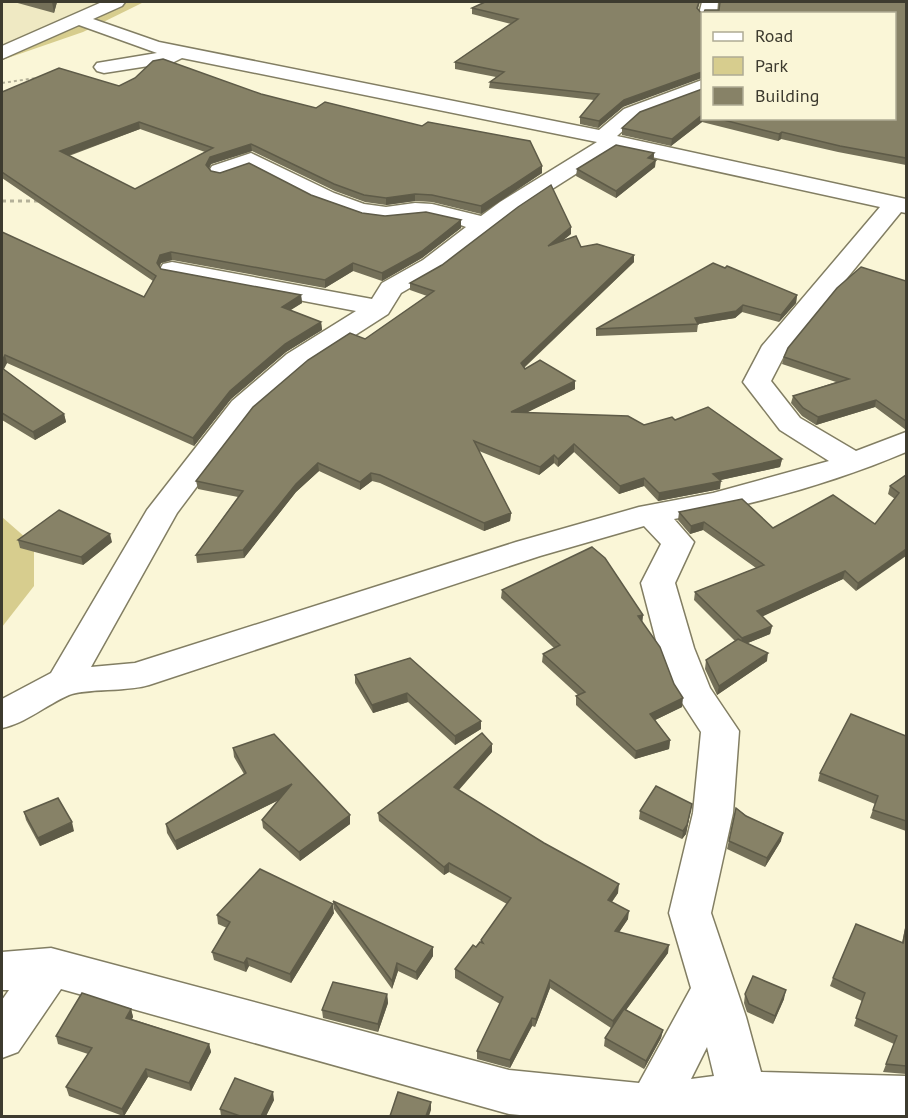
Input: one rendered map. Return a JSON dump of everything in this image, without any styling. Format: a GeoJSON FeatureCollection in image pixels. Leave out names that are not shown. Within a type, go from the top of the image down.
{"type":"FeatureCollection","features":[{"type":"Feature","properties":{"kind":"street"},"geometry":{"type":"LineString","coordinates":[[2,53],[116,2]]}},
{"type":"Feature","properties":{"kind":"street"},"geometry":{"type":"LineString","coordinates":[[81,17],[87,23],[155,48],[608,139],[901,205],[772,352],[757,382],[790,424],[854,463]]}},
{"type":"Feature","properties":{"kind":"street"},"geometry":{"type":"LineString","coordinates":[[104,67],[185,54]]}},
{"type":"Feature","properties":{"kind":"street"},"geometry":{"type":"LineString","coordinates":[[64,682],[163,510],[242,407],[297,360],[379,308],[391,288],[432,265],[482,225],[608,139],[631,113],[701,86]]}},
{"type":"Feature","properties":{"kind":"street"},"geometry":{"type":"LineString","coordinates":[[220,171],[252,160],[328,199],[371,213],[392,216],[414,210],[440,212],[482,225]]}},
{"type":"Feature","properties":{"kind":"street"},"geometry":{"type":"LineString","coordinates":[[172,268],[379,308]]}},
{"type":"Feature","properties":{"kind":"street"},"geometry":{"type":"LineString","coordinates":[[2,715],[64,682],[136,676],[517,552],[650,514],[716,502],[854,463],[906,441]]}},
{"type":"Feature","properties":{"kind":"street"},"geometry":{"type":"LineString","coordinates":[[650,514],[678,542],[658,583],[676,648],[693,692],[720,731],[713,813],[690,913],[714,988],[745,1105]]}},
{"type":"Feature","properties":{"kind":"street"},"geometry":{"type":"LineString","coordinates":[[2,971],[51,967],[509,1092],[650,1112],[745,1105],[906,1098]]}},
{"type":"Feature","properties":{"kind":"street"},"geometry":{"type":"LineString","coordinates":[[2,1037],[51,967]]}},
{"type":"Feature","properties":{"kind":"street"},"geometry":{"type":"LineString","coordinates":[[650,1112],[714,988]]}},
{"type":"Feature","properties":{"kind":"path"},"geometry":{"type":"LineString","coordinates":[[2,83],[37,78]]}},
{"type":"Feature","properties":{"kind":"path"},"geometry":{"type":"LineString","coordinates":[[2,201],[43,202]]}},
{"type":"Feature","properties":{"kind":"shaded area"},"geometry":{"type":"Polygon","coordinates":[[[2,2],[106,2],[2,46],[2,2]]]}},
{"type":"Feature","properties":{"kind":"green space"},"geometry":{"type":"Polygon","coordinates":[[[106,2],[144,2],[83,32],[2,60],[2,46],[106,2]]]}},
{"type":"Feature","properties":{"kind":"green space"},"geometry":{"type":"Polygon","coordinates":[[[2,517],[34,545],[34,586],[2,627],[2,517]]]}},
{"type":"Feature","properties":{"kind":"building"},"geometry":{"type":"Polygon","coordinates":[[[485,2],[699,2],[697,8],[701,13],[701,72],[624,100],[599,121],[580,117],[599,94],[490,82],[504,72],[455,62],[518,19],[472,8],[485,2]]]}},
{"type":"Feature","properties":{"kind":"building"},"geometry":{"type":"Polygon","coordinates":[[[720,2],[906,2],[906,158],[782,132],[779,134],[724,120],[896,120],[896,12],[704,12],[705,10],[719,10],[720,2]]]}},
{"type":"Feature","properties":{"kind":"building"},"geometry":{"type":"Polygon","coordinates":[[[163,59],[261,94],[316,108],[325,102],[422,126],[428,122],[530,141],[542,166],[481,206],[432,195],[415,194],[386,198],[364,195],[334,184],[251,144],[210,157],[206,165],[211,171],[220,173],[249,163],[311,195],[362,213],[385,216],[426,212],[461,220],[422,251],[382,273],[353,263],[325,280],[171,252],[160,255],[157,263],[161,269],[301,295],[282,307],[321,322],[285,344],[230,391],[193,438],[5,355],[2,361],[2,232],[144,297],[156,276],[2,172],[2,92],[59,68],[119,86],[135,78],[153,61],[163,59]],[[139,122],[60,151],[135,189],[213,148],[139,122]]]}},
{"type":"Feature","properties":{"kind":"building"},"geometry":{"type":"Polygon","coordinates":[[[701,89],[701,116],[672,139],[622,128],[640,112],[701,89]]]}},
{"type":"Feature","properties":{"kind":"building"},"geometry":{"type":"Polygon","coordinates":[[[616,145],[654,153],[648,158],[656,160],[616,191],[577,169],[616,145]]]}},
{"type":"Feature","properties":{"kind":"building"},"geometry":{"type":"Polygon","coordinates":[[[551,185],[571,227],[548,246],[576,236],[581,247],[597,244],[634,255],[521,363],[525,369],[540,360],[575,381],[511,412],[628,416],[644,425],[672,417],[675,420],[708,407],[782,459],[713,474],[721,481],[659,493],[644,478],[620,486],[574,444],[558,459],[554,455],[540,467],[474,441],[511,513],[484,523],[380,475],[371,473],[360,482],[318,463],[296,484],[243,550],[196,555],[243,491],[196,481],[253,407],[308,360],[350,333],[365,339],[434,291],[410,283],[442,265],[551,185]]]}},
{"type":"Feature","properties":{"kind":"building"},"geometry":{"type":"Polygon","coordinates":[[[713,263],[725,268],[727,266],[797,295],[781,315],[743,305],[736,311],[695,318],[698,324],[596,329],[713,263]]]}},
{"type":"Feature","properties":{"kind":"building"},"geometry":{"type":"Polygon","coordinates":[[[861,267],[906,281],[906,421],[876,400],[818,417],[803,408],[793,396],[849,379],[784,357],[788,348],[837,288],[861,267]]]}},
{"type":"Feature","properties":{"kind":"building"},"geometry":{"type":"Polygon","coordinates":[[[2,368],[64,414],[33,432],[2,413],[2,368]]]}},
{"type":"Feature","properties":{"kind":"building"},"geometry":{"type":"Polygon","coordinates":[[[906,475],[906,549],[858,583],[845,571],[757,611],[772,626],[742,638],[695,592],[764,565],[704,522],[691,526],[679,512],[742,499],[773,528],[833,495],[875,524],[899,493],[890,486],[906,475]]]}},
{"type":"Feature","properties":{"kind":"building"},"geometry":{"type":"Polygon","coordinates":[[[59,510],[110,534],[81,557],[18,540],[59,510]]]}},
{"type":"Feature","properties":{"kind":"building"},"geometry":{"type":"Polygon","coordinates":[[[592,547],[605,558],[643,615],[638,616],[660,647],[674,684],[683,698],[650,714],[670,740],[636,751],[576,696],[585,692],[543,654],[560,645],[502,590],[592,547]]]}},
{"type":"Feature","properties":{"kind":"building"},"geometry":{"type":"Polygon","coordinates":[[[738,639],[768,653],[719,686],[706,660],[738,639]]]}},
{"type":"Feature","properties":{"kind":"building"},"geometry":{"type":"Polygon","coordinates":[[[410,658],[481,721],[455,736],[407,693],[372,705],[355,675],[410,658]]]}},
{"type":"Feature","properties":{"kind":"building"},"geometry":{"type":"Polygon","coordinates":[[[851,714],[906,736],[906,821],[873,810],[878,796],[820,773],[851,714]]]}},
{"type":"Feature","properties":{"kind":"building"},"geometry":{"type":"Polygon","coordinates":[[[482,733],[492,744],[454,787],[544,843],[619,884],[608,900],[629,911],[615,931],[669,945],[613,1021],[550,980],[536,1019],[532,1018],[510,1060],[477,1051],[503,997],[455,969],[473,945],[476,947],[480,942],[483,943],[481,940],[511,898],[449,863],[444,867],[378,813],[482,733]]]}},
{"type":"Feature","properties":{"kind":"building"},"geometry":{"type":"Polygon","coordinates":[[[274,734],[350,815],[299,852],[262,820],[292,784],[175,841],[166,824],[246,773],[233,748],[274,734]]]}},
{"type":"Feature","properties":{"kind":"building"},"geometry":{"type":"Polygon","coordinates":[[[656,786],[692,804],[687,825],[683,831],[640,811],[656,786]]]}},
{"type":"Feature","properties":{"kind":"building"},"geometry":{"type":"Polygon","coordinates":[[[58,798],[72,822],[38,838],[24,812],[58,798]]]}},
{"type":"Feature","properties":{"kind":"building"},"geometry":{"type":"Polygon","coordinates":[[[736,808],[746,816],[783,833],[767,858],[729,841],[736,808]]]}},
{"type":"Feature","properties":{"kind":"building"},"geometry":{"type":"Polygon","coordinates":[[[260,869],[333,904],[290,974],[247,958],[244,963],[212,952],[230,922],[217,915],[260,869]]]}},
{"type":"Feature","properties":{"kind":"building"},"geometry":{"type":"Polygon","coordinates":[[[333,901],[433,947],[416,972],[397,963],[392,981],[333,901]]]}},
{"type":"Feature","properties":{"kind":"building"},"geometry":{"type":"Polygon","coordinates":[[[856,924],[903,943],[906,927],[906,1066],[886,1064],[897,1036],[856,1018],[865,993],[833,978],[856,924]]]}},
{"type":"Feature","properties":{"kind":"building"},"geometry":{"type":"Polygon","coordinates":[[[753,976],[786,990],[775,1016],[749,1004],[745,994],[753,976]]]}},
{"type":"Feature","properties":{"kind":"building"},"geometry":{"type":"Polygon","coordinates":[[[333,982],[387,994],[378,1024],[322,1010],[333,982]]]}},
{"type":"Feature","properties":{"kind":"building"},"geometry":{"type":"Polygon","coordinates":[[[82,993],[131,1009],[126,1018],[209,1044],[189,1083],[146,1069],[122,1109],[66,1087],[92,1048],[56,1036],[82,993]]]}},
{"type":"Feature","properties":{"kind":"building"},"geometry":{"type":"Polygon","coordinates":[[[624,1009],[663,1030],[646,1061],[605,1038],[624,1009]]]}},
{"type":"Feature","properties":{"kind":"building"},"geometry":{"type":"Polygon","coordinates":[[[235,1078],[273,1092],[261,1116],[240,1116],[220,1109],[235,1078]]]}},
{"type":"Feature","properties":{"kind":"building"},"geometry":{"type":"Polygon","coordinates":[[[398,1092],[431,1102],[426,1116],[390,1116],[398,1092]]]}}]}
